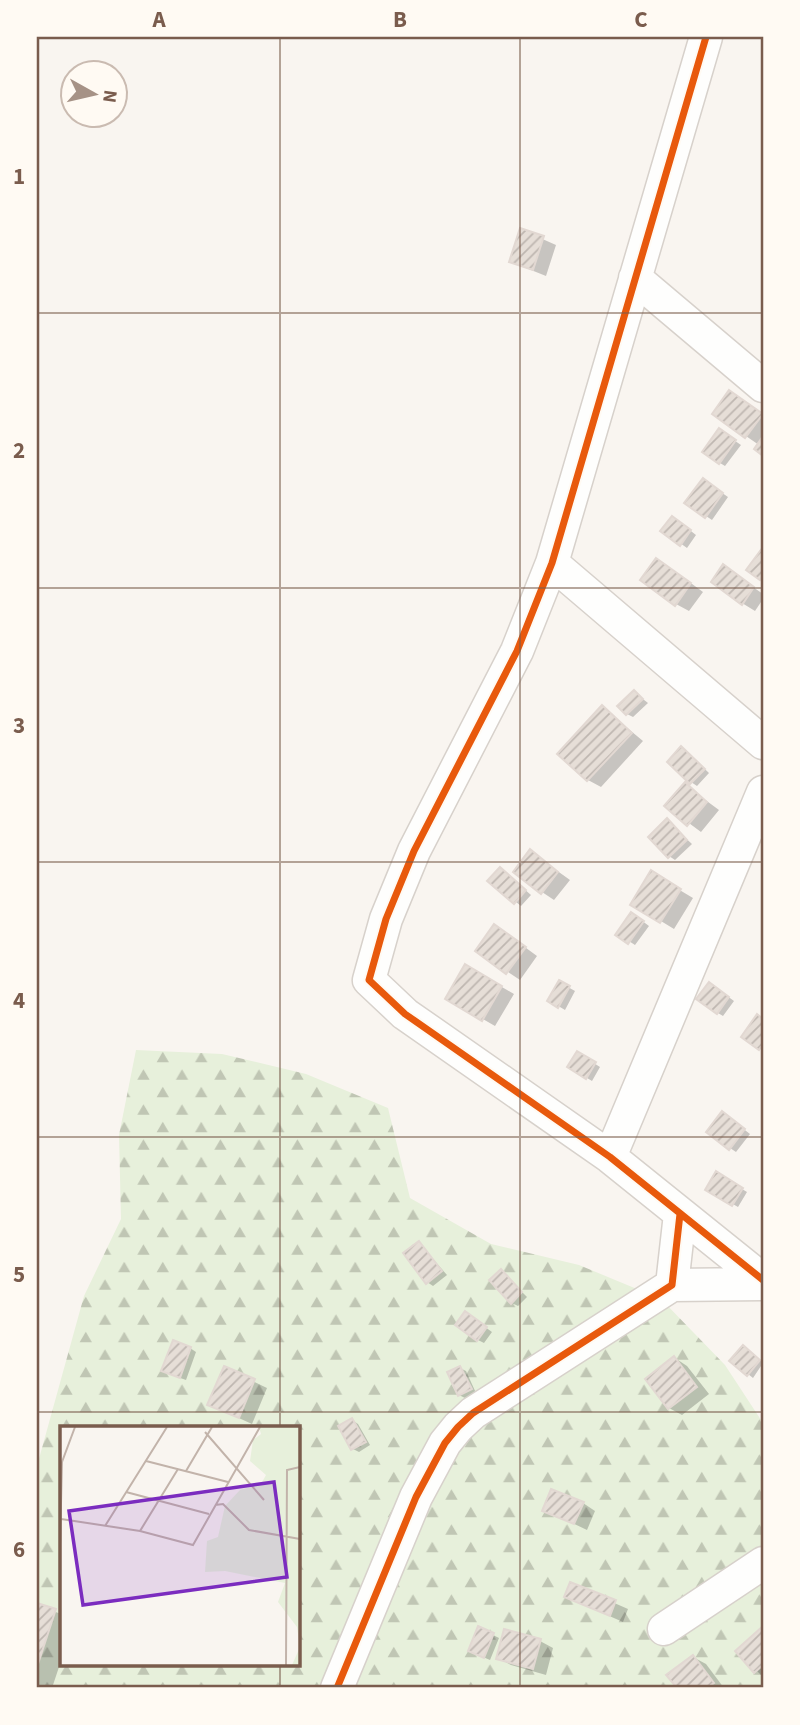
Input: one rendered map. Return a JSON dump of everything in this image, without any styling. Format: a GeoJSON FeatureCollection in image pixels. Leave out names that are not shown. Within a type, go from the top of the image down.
{"type":"FeatureCollection","features":[{"type":"Feature","properties":{"kind":"street"},"geometry":{"type":"LineString","coordinates":[[706,37],[552,563],[517,651],[414,851],[386,919],[369,981],[405,1014],[610,1157],[763,1282]]}},
{"type":"Feature","properties":{"kind":"street"},"geometry":{"type":"LineString","coordinates":[[635,278],[763,386]]}},
{"type":"Feature","properties":{"kind":"street"},"geometry":{"type":"LineString","coordinates":[[552,563],[763,743]]}},
{"type":"Feature","properties":{"kind":"street"},"geometry":{"type":"LineString","coordinates":[[610,1157],[763,792]]}},
{"type":"Feature","properties":{"kind":"street"},"geometry":{"type":"LineString","coordinates":[[672,1285],[680,1214]]}},
{"type":"Feature","properties":{"kind":"street"},"geometry":{"type":"LineString","coordinates":[[337,1688],[416,1497],[438,1455],[458,1427],[473,1413],[672,1285],[763,1282]]}},
{"type":"Feature","properties":{"kind":"street"},"geometry":{"type":"LineString","coordinates":[[664,1629],[763,1563]]}},
{"type":"Feature","properties":{"kind":"green space"},"geometry":{"type":"Polygon","coordinates":[[[136,1050],[222,1054],[306,1074],[388,1108],[410,1198],[491,1244],[579,1265],[661,1299],[725,1365],[763,1423],[763,1688],[37,1688],[37,1466],[84,1296],[121,1219],[119,1135],[136,1050]]]}},
{"type":"Feature","properties":{"kind":"building"},"geometry":{"type":"Polygon","coordinates":[[[520,228],[544,236],[533,270],[509,262],[520,228]]]}},
{"type":"Feature","properties":{"kind":"building"},"geometry":{"type":"Polygon","coordinates":[[[729,390],[763,414],[745,438],[712,414],[729,390]]]}},
{"type":"Feature","properties":{"kind":"building"},"geometry":{"type":"Polygon","coordinates":[[[719,428],[736,440],[719,464],[702,452],[719,428]]]}},
{"type":"Feature","properties":{"kind":"building"},"geometry":{"type":"Polygon","coordinates":[[[763,436],[763,456],[754,449],[763,436]]]}},
{"type":"Feature","properties":{"kind":"building"},"geometry":{"type":"Polygon","coordinates":[[[703,478],[723,493],[705,518],[684,503],[703,478]]]}},
{"type":"Feature","properties":{"kind":"building"},"geometry":{"type":"Polygon","coordinates":[[[672,516],[691,530],[680,546],[660,531],[672,516]]]}},
{"type":"Feature","properties":{"kind":"building"},"geometry":{"type":"Polygon","coordinates":[[[763,547],[763,576],[760,580],[746,570],[763,547]]]}},
{"type":"Feature","properties":{"kind":"building"},"geometry":{"type":"Polygon","coordinates":[[[656,558],[691,583],[675,606],[640,580],[656,558]]]}},
{"type":"Feature","properties":{"kind":"building"},"geometry":{"type":"Polygon","coordinates":[[[723,564],[754,587],[742,605],[711,582],[723,564]]]}},
{"type":"Feature","properties":{"kind":"building"},"geometry":{"type":"Polygon","coordinates":[[[634,690],[643,699],[626,715],[617,706],[634,690]]]}},
{"type":"Feature","properties":{"kind":"building"},"geometry":{"type":"Polygon","coordinates":[[[602,705],[632,733],[587,781],[557,754],[602,705]]]}},
{"type":"Feature","properties":{"kind":"building"},"geometry":{"type":"Polygon","coordinates":[[[681,746],[705,769],[690,784],[667,762],[681,746]]]}},
{"type":"Feature","properties":{"kind":"building"},"geometry":{"type":"Polygon","coordinates":[[[685,782],[707,802],[687,826],[664,806],[685,782]]]}},
{"type":"Feature","properties":{"kind":"building"},"geometry":{"type":"Polygon","coordinates":[[[667,818],[687,840],[668,858],[648,837],[667,818]]]}},
{"type":"Feature","properties":{"kind":"building"},"geometry":{"type":"Polygon","coordinates":[[[530,849],[558,872],[541,894],[513,872],[530,849]]]}},
{"type":"Feature","properties":{"kind":"building"},"geometry":{"type":"Polygon","coordinates":[[[500,867],[526,890],[514,904],[487,881],[500,867]]]}},
{"type":"Feature","properties":{"kind":"building"},"geometry":{"type":"Polygon","coordinates":[[[651,870],[681,889],[660,923],[630,905],[651,870]]]}},
{"type":"Feature","properties":{"kind":"building"},"geometry":{"type":"Polygon","coordinates":[[[631,912],[644,921],[628,944],[615,935],[631,912]]]}},
{"type":"Feature","properties":{"kind":"building"},"geometry":{"type":"Polygon","coordinates":[[[494,924],[526,947],[506,974],[475,951],[494,924]]]}},
{"type":"Feature","properties":{"kind":"building"},"geometry":{"type":"Polygon","coordinates":[[[465,964],[502,986],[482,1021],[445,999],[465,964]]]}},
{"type":"Feature","properties":{"kind":"building"},"geometry":{"type":"Polygon","coordinates":[[[559,980],[570,986],[558,1008],[547,1001],[559,980]]]}},
{"type":"Feature","properties":{"kind":"building"},"geometry":{"type":"Polygon","coordinates":[[[709,982],[729,997],[717,1014],[696,999],[709,982]]]}},
{"type":"Feature","properties":{"kind":"building"},"geometry":{"type":"Polygon","coordinates":[[[757,1014],[763,1019],[763,1044],[759,1050],[741,1037],[757,1014]]]}},
{"type":"Feature","properties":{"kind":"building"},"geometry":{"type":"Polygon","coordinates":[[[577,1051],[596,1062],[586,1079],[567,1067],[577,1051]]]}},
{"type":"Feature","properties":{"kind":"building"},"geometry":{"type":"Polygon","coordinates":[[[722,1111],[745,1129],[729,1150],[706,1132],[722,1111]]]}},
{"type":"Feature","properties":{"kind":"building"},"geometry":{"type":"Polygon","coordinates":[[[716,1171],[743,1188],[732,1206],[705,1190],[716,1171]]]}},
{"type":"Feature","properties":{"kind":"building"},"geometry":{"type":"Polygon","coordinates":[[[419,1241],[442,1271],[426,1284],[403,1253],[419,1241]]]}},
{"type":"Feature","properties":{"kind":"building"},"geometry":{"type":"Polygon","coordinates":[[[501,1269],[522,1292],[511,1304],[489,1280],[501,1269]]]}},
{"type":"Feature","properties":{"kind":"building"},"geometry":{"type":"Polygon","coordinates":[[[465,1311],[487,1327],[477,1341],[455,1325],[465,1311]]]}},
{"type":"Feature","properties":{"kind":"building"},"geometry":{"type":"Polygon","coordinates":[[[173,1340],[191,1347],[180,1378],[161,1371],[173,1340]]]}},
{"type":"Feature","properties":{"kind":"building"},"geometry":{"type":"Polygon","coordinates":[[[743,1345],[760,1360],[747,1376],[729,1361],[743,1345]]]}},
{"type":"Feature","properties":{"kind":"building"},"geometry":{"type":"Polygon","coordinates":[[[674,1356],[697,1387],[668,1409],[645,1379],[674,1356]]]}},
{"type":"Feature","properties":{"kind":"building"},"geometry":{"type":"Polygon","coordinates":[[[224,1366],[255,1379],[239,1418],[207,1405],[224,1366]]]}},
{"type":"Feature","properties":{"kind":"building"},"geometry":{"type":"Polygon","coordinates":[[[460,1366],[472,1389],[458,1396],[447,1372],[460,1366]]]}},
{"type":"Feature","properties":{"kind":"building"},"geometry":{"type":"Polygon","coordinates":[[[352,1418],[366,1442],[351,1450],[338,1426],[352,1418]]]}},
{"type":"Feature","properties":{"kind":"building"},"geometry":{"type":"Polygon","coordinates":[[[551,1489],[584,1502],[574,1524],[542,1511],[551,1489]]]}},
{"type":"Feature","properties":{"kind":"building"},"geometry":{"type":"Polygon","coordinates":[[[570,1582],[616,1600],[610,1616],[564,1597],[570,1582]]]}},
{"type":"Feature","properties":{"kind":"building"},"geometry":{"type":"Polygon","coordinates":[[[37,1603],[56,1609],[37,1667],[37,1603]]]}},
{"type":"Feature","properties":{"kind":"building"},"geometry":{"type":"Polygon","coordinates":[[[478,1626],[494,1633],[484,1658],[468,1651],[478,1626]]]}},
{"type":"Feature","properties":{"kind":"building"},"geometry":{"type":"Polygon","coordinates":[[[763,1626],[763,1665],[754,1673],[735,1651],[763,1626]]]}},
{"type":"Feature","properties":{"kind":"building"},"geometry":{"type":"Polygon","coordinates":[[[504,1629],[541,1639],[533,1669],[496,1659],[504,1629]]]}},
{"type":"Feature","properties":{"kind":"building"},"geometry":{"type":"Polygon","coordinates":[[[693,1655],[714,1683],[707,1688],[677,1688],[666,1675],[693,1655]]]}},
{"type":"Feature","properties":{"kind":"cycle path"},"geometry":{"type":"LineString","coordinates":[[706,37],[552,563],[517,651],[414,851],[386,919],[369,980],[405,1014],[610,1157],[763,1280]]}},
{"type":"Feature","properties":{"kind":"cycle path"},"geometry":{"type":"LineString","coordinates":[[337,1688],[416,1497],[445,1443],[473,1413],[672,1285],[680,1214]]}}]}
